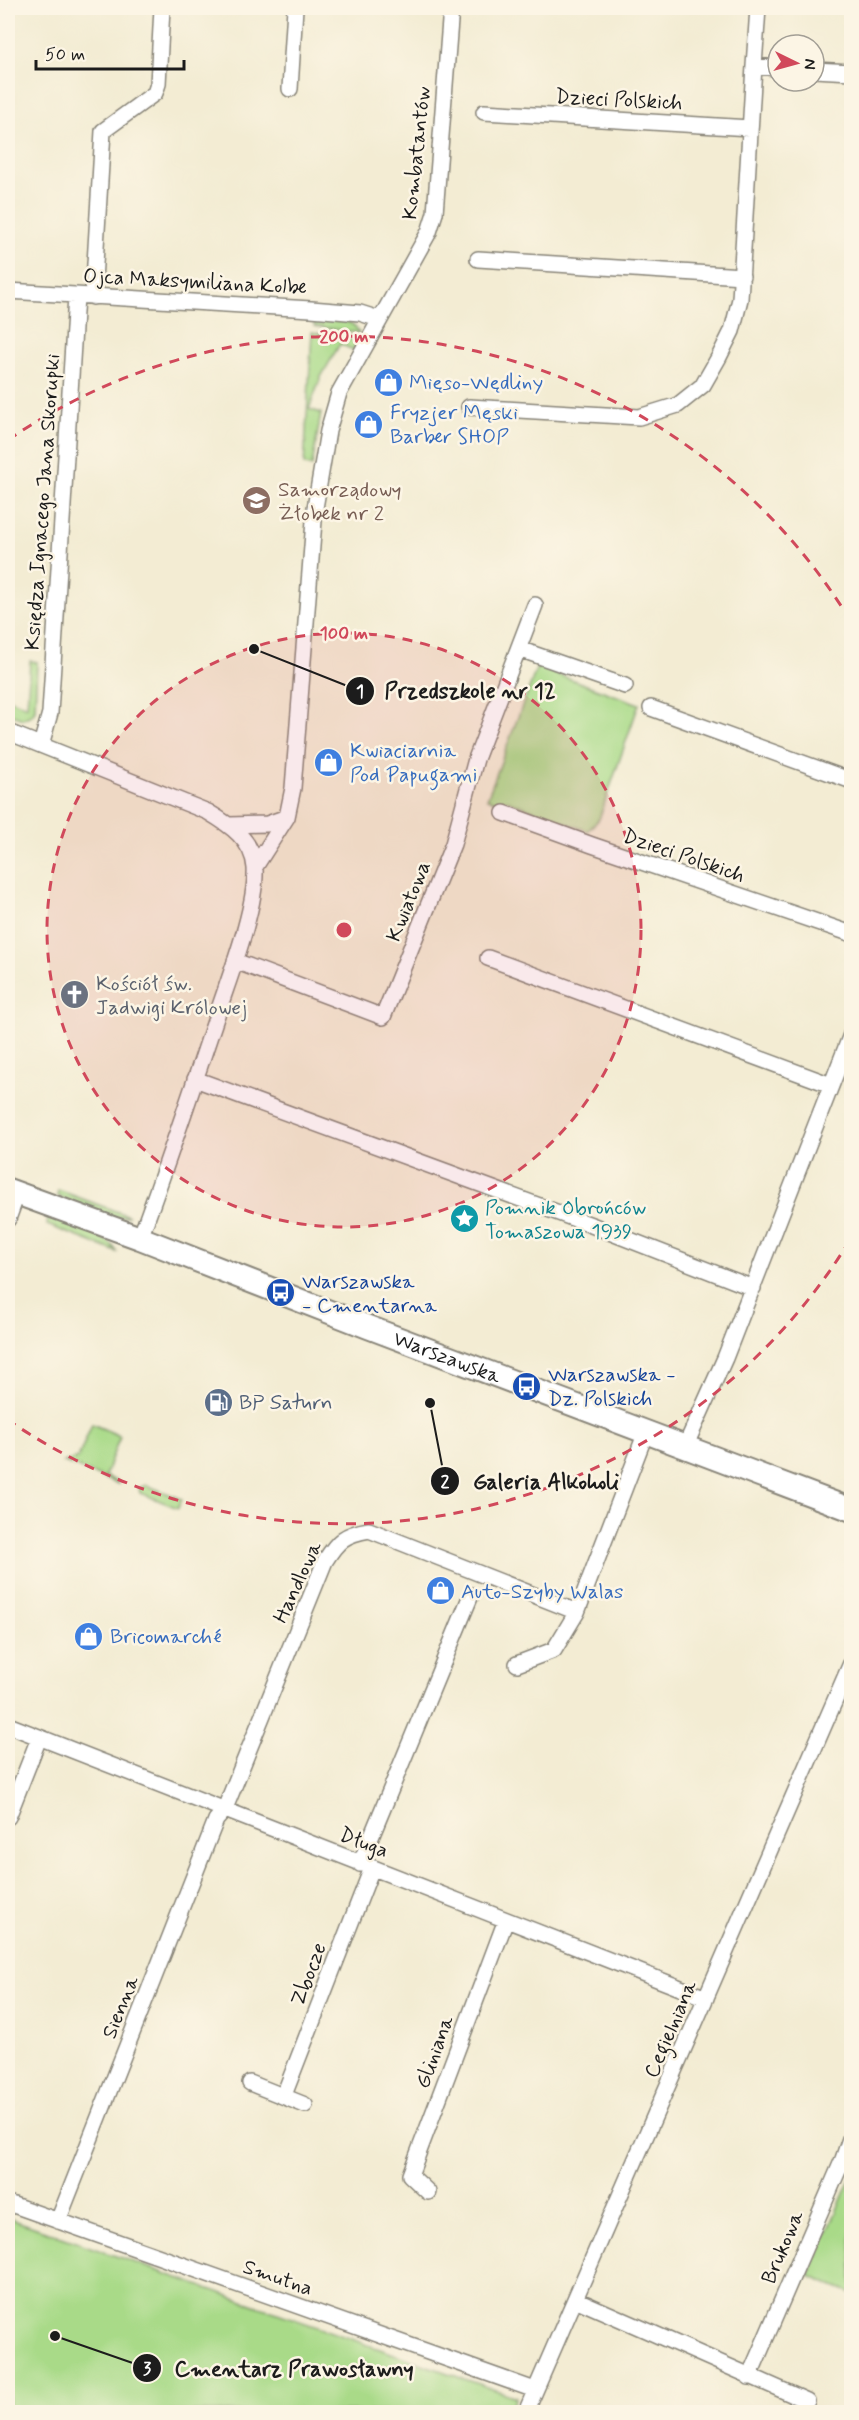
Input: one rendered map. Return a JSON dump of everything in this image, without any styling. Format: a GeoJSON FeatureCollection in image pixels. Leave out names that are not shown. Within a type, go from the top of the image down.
{"type":"FeatureCollection","features":[{"type":"Feature","properties":{"kind":"main road","name":"Warszawska"},"geometry":{"type":"LineString","coordinates":[[12,1192],[140,1238],[852,1510]]}},
{"type":"Feature","properties":{"kind":"street"},"geometry":{"type":"LineString","coordinates":[[93,297],[103,131],[155,93],[158,84],[162,8]]}},
{"type":"Feature","properties":{"kind":"street"},"geometry":{"type":"LineString","coordinates":[[290,89],[295,8]]}},
{"type":"Feature","properties":{"kind":"street","name":"Kombatantów"},"geometry":{"type":"LineString","coordinates":[[255,867],[287,817],[293,788],[315,508],[328,431],[339,393],[429,232],[435,213],[451,8]]}},
{"type":"Feature","properties":{"kind":"street"},"geometry":{"type":"LineString","coordinates":[[469,408],[639,417],[678,405],[703,385],[732,331],[740,299],[758,8]]}},
{"type":"Feature","properties":{"kind":"street"},"geometry":{"type":"LineString","coordinates":[[754,66],[766,67]]}},
{"type":"Feature","properties":{"kind":"street"},"geometry":{"type":"LineString","coordinates":[[826,71],[852,72]]}},
{"type":"Feature","properties":{"kind":"street","name":"Dzieci Polskich"},"geometry":{"type":"LineString","coordinates":[[484,112],[750,128]]}},
{"type":"Feature","properties":{"kind":"street"},"geometry":{"type":"LineString","coordinates":[[478,259],[742,276]]}},
{"type":"Feature","properties":{"kind":"street","name":"Ojca Maksymiliana Kolbe"},"geometry":{"type":"LineString","coordinates":[[8,291],[311,309],[360,313],[379,319]]}},
{"type":"Feature","properties":{"kind":"street","name":"Księdza Ignacego Jana Skorupki"},"geometry":{"type":"LineString","coordinates":[[41,745],[50,713],[76,296]]}},
{"type":"Feature","properties":{"kind":"street","name":"Kwiatowa"},"geometry":{"type":"LineString","coordinates":[[235,962],[383,1017],[453,844],[476,759],[535,605]]}},
{"type":"Feature","properties":{"kind":"street"},"geometry":{"type":"LineString","coordinates":[[519,649],[625,686]]}},
{"type":"Feature","properties":{"kind":"street"},"geometry":{"type":"LineString","coordinates":[[651,708],[852,781]]}},
{"type":"Feature","properties":{"kind":"street"},"geometry":{"type":"LineString","coordinates":[[8,732],[208,812],[230,825],[246,841],[255,867],[253,895],[235,962],[140,1238]]}},
{"type":"Feature","properties":{"kind":"street","name":"Dzieci Polskich"},"geometry":{"type":"LineString","coordinates":[[504,813],[852,934]]}},
{"type":"Feature","properties":{"kind":"street"},"geometry":{"type":"LineString","coordinates":[[230,825],[267,824],[287,817]]}},
{"type":"Feature","properties":{"kind":"street"},"geometry":{"type":"LineString","coordinates":[[488,958],[831,1085]]}},
{"type":"Feature","properties":{"kind":"street"},"geometry":{"type":"LineString","coordinates":[[685,1447],[725,1358],[852,1032]]}},
{"type":"Feature","properties":{"kind":"street"},"geometry":{"type":"LineString","coordinates":[[195,1079],[594,1226],[753,1288]]}},
{"type":"Feature","properties":{"kind":"street"},"geometry":{"type":"LineString","coordinates":[[8,1220],[12,1192]]}},
{"type":"Feature","properties":{"kind":"street"},"geometry":{"type":"LineString","coordinates":[[517,1664],[554,1650],[577,1612],[645,1432]]}},
{"type":"Feature","properties":{"kind":"street","name":"Handlowa"},"geometry":{"type":"LineString","coordinates":[[224,1811],[325,1561],[335,1544],[351,1533],[369,1530],[577,1612]]}},
{"type":"Feature","properties":{"kind":"street"},"geometry":{"type":"LineString","coordinates":[[366,1866],[471,1595]]}},
{"type":"Feature","properties":{"kind":"street","name":"Cegielniana"},"geometry":{"type":"LineString","coordinates":[[526,2412],[852,1661]]}},
{"type":"Feature","properties":{"kind":"street","name":"Długa"},"geometry":{"type":"LineString","coordinates":[[8,1725],[706,1998]]}},
{"type":"Feature","properties":{"kind":"street"},"geometry":{"type":"LineString","coordinates":[[8,1817],[39,1738]]}},
{"type":"Feature","properties":{"kind":"street","name":"Sienna"},"geometry":{"type":"LineString","coordinates":[[58,2222],[216,1820],[224,1811]]}},
{"type":"Feature","properties":{"kind":"street","name":"Zbocze"},"geometry":{"type":"LineString","coordinates":[[284,2095],[366,1866]]}},
{"type":"Feature","properties":{"kind":"street","name":"Gliniana"},"geometry":{"type":"LineString","coordinates":[[428,2192],[410,2175],[506,1920]]}},
{"type":"Feature","properties":{"kind":"street"},"geometry":{"type":"LineString","coordinates":[[250,2083],[305,2105]]}},
{"type":"Feature","properties":{"kind":"street","name":"Brukowa"},"geometry":{"type":"LineString","coordinates":[[749,2377],[843,2159],[852,2133]]}},
{"type":"Feature","properties":{"kind":"street","name":"Smutna"},"geometry":{"type":"LineString","coordinates":[[8,2204],[536,2390]]}},
{"type":"Feature","properties":{"kind":"street"},"geometry":{"type":"LineString","coordinates":[[575,2299],[807,2401]]}},
{"type":"Feature","properties":{"kind":"green space"},"geometry":{"type":"Polygon","coordinates":[[[314,319],[346,321],[352,324],[359,333],[314,326],[314,319]]]}},
{"type":"Feature","properties":{"kind":"green space"},"geometry":{"type":"Polygon","coordinates":[[[312,332],[358,341],[353,350],[340,344],[321,377],[309,409],[321,413],[312,466],[304,465],[312,332]]]}},
{"type":"Feature","properties":{"kind":"green space"},"geometry":{"type":"Polygon","coordinates":[[[30,661],[37,662],[35,710],[32,715],[22,719],[8,713],[8,699],[27,706],[30,661]]]}},
{"type":"Feature","properties":{"kind":"green space"},"geometry":{"type":"Polygon","coordinates":[[[537,667],[639,704],[599,819],[588,831],[506,800],[487,799],[537,667]]]}},
{"type":"Feature","properties":{"kind":"green space"},"geometry":{"type":"Polygon","coordinates":[[[58,1190],[129,1216],[114,1218],[57,1196],[58,1190]]]}},
{"type":"Feature","properties":{"kind":"green space"},"geometry":{"type":"Polygon","coordinates":[[[48,1215],[96,1234],[112,1245],[117,1252],[47,1225],[48,1215]]]}},
{"type":"Feature","properties":{"kind":"green space"},"geometry":{"type":"Polygon","coordinates":[[[92,1424],[120,1436],[105,1476],[117,1481],[118,1484],[64,1462],[78,1458],[92,1424]]]}},
{"type":"Feature","properties":{"kind":"green space"},"geometry":{"type":"Polygon","coordinates":[[[146,1485],[182,1499],[178,1508],[140,1493],[139,1488],[146,1485]]]}},
{"type":"Feature","properties":{"kind":"green space"},"geometry":{"type":"Polygon","coordinates":[[[851,2177],[852,2293],[809,2276],[851,2177]]]}},
{"type":"Feature","properties":{"kind":"green space"},"geometry":{"type":"Polygon","coordinates":[[[8,2218],[516,2397],[509,2412],[8,2412],[8,2218]]]}},
{"type":"Feature","properties":{"kind":"place","name":"Mięso-Wędliny"},"geometry":{"type":"Point","coordinates":[388,382]}},
{"type":"Feature","properties":{"kind":"place","name":"Fryzjer Męski Barber SHOP"},"geometry":{"type":"Point","coordinates":[369,424]}},
{"type":"Feature","properties":{"kind":"place","name":"Samorządowy Żłobek nr 2"},"geometry":{"type":"Point","coordinates":[257,501]}},
{"type":"Feature","properties":{"kind":"place","name":"Przedszkole nr 12"},"geometry":{"type":"Point","coordinates":[254,649]}},
{"type":"Feature","properties":{"kind":"place","name":"Kwiaciarnia Pod Papugami"},"geometry":{"type":"Point","coordinates":[329,762]}},
{"type":"Feature","properties":{"kind":"place","name":"Kościół św. Jadwigi Królowej"},"geometry":{"type":"Point","coordinates":[75,995]}},
{"type":"Feature","properties":{"kind":"place","name":"Pomnik Obrońców Tomaszowa 1939"},"geometry":{"type":"Point","coordinates":[464,1219]}},
{"type":"Feature","properties":{"kind":"place","name":"Warszawska - Cmentarna"},"geometry":{"type":"Point","coordinates":[281,1293]}},
{"type":"Feature","properties":{"kind":"place","name":"Warszawska - Dz. Polskich"},"geometry":{"type":"Point","coordinates":[527,1386]}},
{"type":"Feature","properties":{"kind":"place","name":"BP Saturn"},"geometry":{"type":"Point","coordinates":[218,1402]}},
{"type":"Feature","properties":{"kind":"place","name":"Galeria Alkoholi"},"geometry":{"type":"Point","coordinates":[430,1403]}},
{"type":"Feature","properties":{"kind":"place","name":"Auto-Szyby Walas"},"geometry":{"type":"Point","coordinates":[440,1591]}},
{"type":"Feature","properties":{"kind":"place","name":"Bricomarché"},"geometry":{"type":"Point","coordinates":[89,1636]}},
{"type":"Feature","properties":{"kind":"place","name":"Cmentarz Prawosławny"},"geometry":{"type":"Point","coordinates":[55,2336]}}]}
